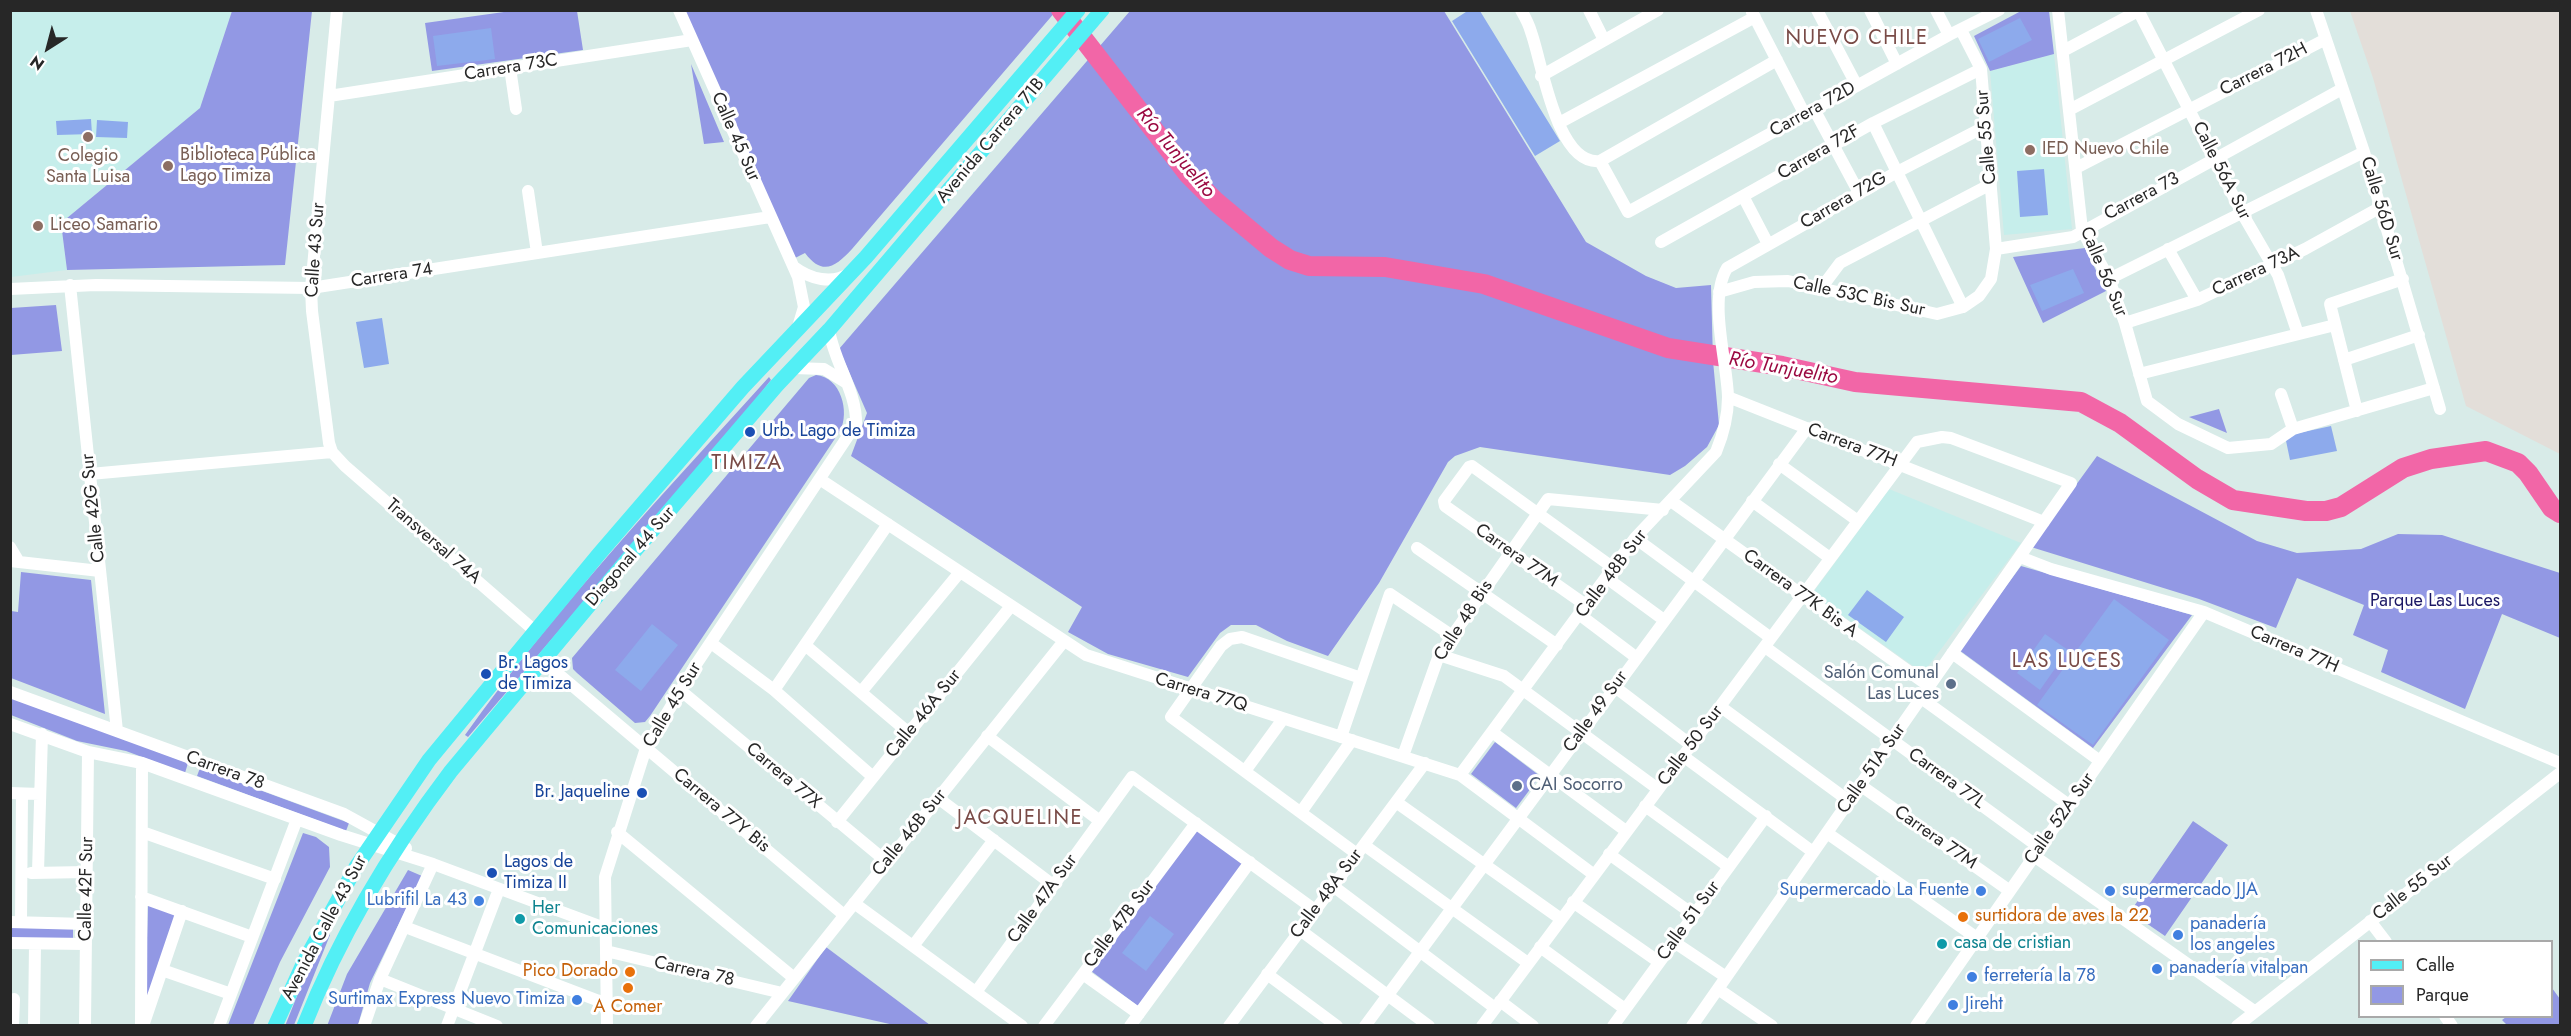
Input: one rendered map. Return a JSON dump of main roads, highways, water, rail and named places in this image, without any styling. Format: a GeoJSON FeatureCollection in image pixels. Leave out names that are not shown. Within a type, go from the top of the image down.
{"type":"FeatureCollection","features":[{"type":"Feature","properties":{"kind":"main road","name":"Avenida Carrera 71B"},"geometry":{"type":"LineString","coordinates":[[866,257],[1078,10]]}},
{"type":"Feature","properties":{"kind":"main road","name":"Avenida Carrera 71B"},"geometry":{"type":"LineString","coordinates":[[879,272],[1102,10]]}},
{"type":"Feature","properties":{"kind":"main road","name":"Diagonal 44 Sur"},"geometry":{"type":"LineString","coordinates":[[374,838],[429,760],[535,631],[743,387],[866,257]]}},
{"type":"Feature","properties":{"kind":"main road","name":"Diagonal 44 Sur"},"geometry":{"type":"LineString","coordinates":[[396,848],[451,771],[543,661],[793,368],[879,272]]}},
{"type":"Feature","properties":{"kind":"main road","name":"Avenida Calle 43 Sur"},"geometry":{"type":"LineString","coordinates":[[275,1026],[328,916],[374,838]]}},
{"type":"Feature","properties":{"kind":"main road","name":"Avenida Calle 43 Sur"},"geometry":{"type":"LineString","coordinates":[[304,1026],[345,933],[396,848]]}},
{"type":"Feature","properties":{"kind":"waterway","name":"Río Tunjuelito"},"geometry":{"type":"LineString","coordinates":[[1061,10],[1188,174],[1216,202],[1271,248],[1290,260],[1309,266],[1385,267],[1484,284],[1668,348],[1782,366],[1855,382],[2081,402],[2120,423],[2197,479],[2233,500],[2306,511],[2326,511],[2341,507],[2403,468],[2431,459],[2486,451],[2518,463],[2528,473],[2552,508],[2560,513]]}},
{"type":"Feature","properties":{"kind":"place","name":"Colegio Santa Luisa"},"geometry":{"type":"Point","coordinates":[88,137]}},
{"type":"Feature","properties":{"kind":"place","name":"IED Nuevo Chile"},"geometry":{"type":"Point","coordinates":[2030,150]}},
{"type":"Feature","properties":{"kind":"place","name":"Biblioteca Pública Lago Timiza"},"geometry":{"type":"Point","coordinates":[168,166]}},
{"type":"Feature","properties":{"kind":"place","name":"Liceo Samario"},"geometry":{"type":"Point","coordinates":[38,226]}},
{"type":"Feature","properties":{"kind":"place","name":"Urb. Lago de Timiza"},"geometry":{"type":"Point","coordinates":[750,432]}},
{"type":"Feature","properties":{"kind":"place","name":"Br. Lagos de Timiza"},"geometry":{"type":"Point","coordinates":[486,674]}},
{"type":"Feature","properties":{"kind":"place","name":"Salón Comunal Las Luces"},"geometry":{"type":"Point","coordinates":[1951,684]}},
{"type":"Feature","properties":{"kind":"place","name":"CAI Socorro"},"geometry":{"type":"Point","coordinates":[1517,786]}},
{"type":"Feature","properties":{"kind":"place","name":"Br. Jaqueline"},"geometry":{"type":"Point","coordinates":[642,793]}},
{"type":"Feature","properties":{"kind":"place","name":"Lagos de Timiza II"},"geometry":{"type":"Point","coordinates":[492,873]}},
{"type":"Feature","properties":{"kind":"place","name":"Supermercado La Fuente"},"geometry":{"type":"Point","coordinates":[1981,891]}},
{"type":"Feature","properties":{"kind":"place","name":"supermercado JJA"},"geometry":{"type":"Point","coordinates":[2110,891]}},
{"type":"Feature","properties":{"kind":"place","name":"Lubrifil La 43"},"geometry":{"type":"Point","coordinates":[479,901]}},
{"type":"Feature","properties":{"kind":"place","name":"surtidora de aves la 22"},"geometry":{"type":"Point","coordinates":[1963,917]}},
{"type":"Feature","properties":{"kind":"place","name":"Her Comunicaciones"},"geometry":{"type":"Point","coordinates":[520,919]}},
{"type":"Feature","properties":{"kind":"place","name":"panadería los angeles"},"geometry":{"type":"Point","coordinates":[2178,935]}},
{"type":"Feature","properties":{"kind":"place","name":"casa de cristian"},"geometry":{"type":"Point","coordinates":[1942,944]}},
{"type":"Feature","properties":{"kind":"place","name":"panadería vitalpan"},"geometry":{"type":"Point","coordinates":[2157,969]}},
{"type":"Feature","properties":{"kind":"place","name":"Pico Dorado"},"geometry":{"type":"Point","coordinates":[630,972]}},
{"type":"Feature","properties":{"kind":"place","name":"ferretería la 78"},"geometry":{"type":"Point","coordinates":[1972,977]}},
{"type":"Feature","properties":{"kind":"place","name":"A Comer"},"geometry":{"type":"Point","coordinates":[628,988]}},
{"type":"Feature","properties":{"kind":"place","name":"Surtimax Express Nuevo Timiza"},"geometry":{"type":"Point","coordinates":[577,1000]}},
{"type":"Feature","properties":{"kind":"place","name":"Jireht"},"geometry":{"type":"Point","coordinates":[1953,1005]}},
{"type":"Feature","properties":{"kind":"district","name":"NUEVO CHILE"},"geometry":{"type":"Point","coordinates":[1857,39]}},
{"type":"Feature","properties":{"kind":"district","name":"TIMIZA"},"geometry":{"type":"Point","coordinates":[747,464]}},
{"type":"Feature","properties":{"kind":"district","name":"LAS LUCES"},"geometry":{"type":"Point","coordinates":[2067,662]}},
{"type":"Feature","properties":{"kind":"district","name":"JACQUELINE"},"geometry":{"type":"Point","coordinates":[1020,819]}},
{"type":"Feature","properties":{"kind":"park label","name":"Parque Las Luces"},"geometry":{"type":"Point","coordinates":[2435,602]}}]}
